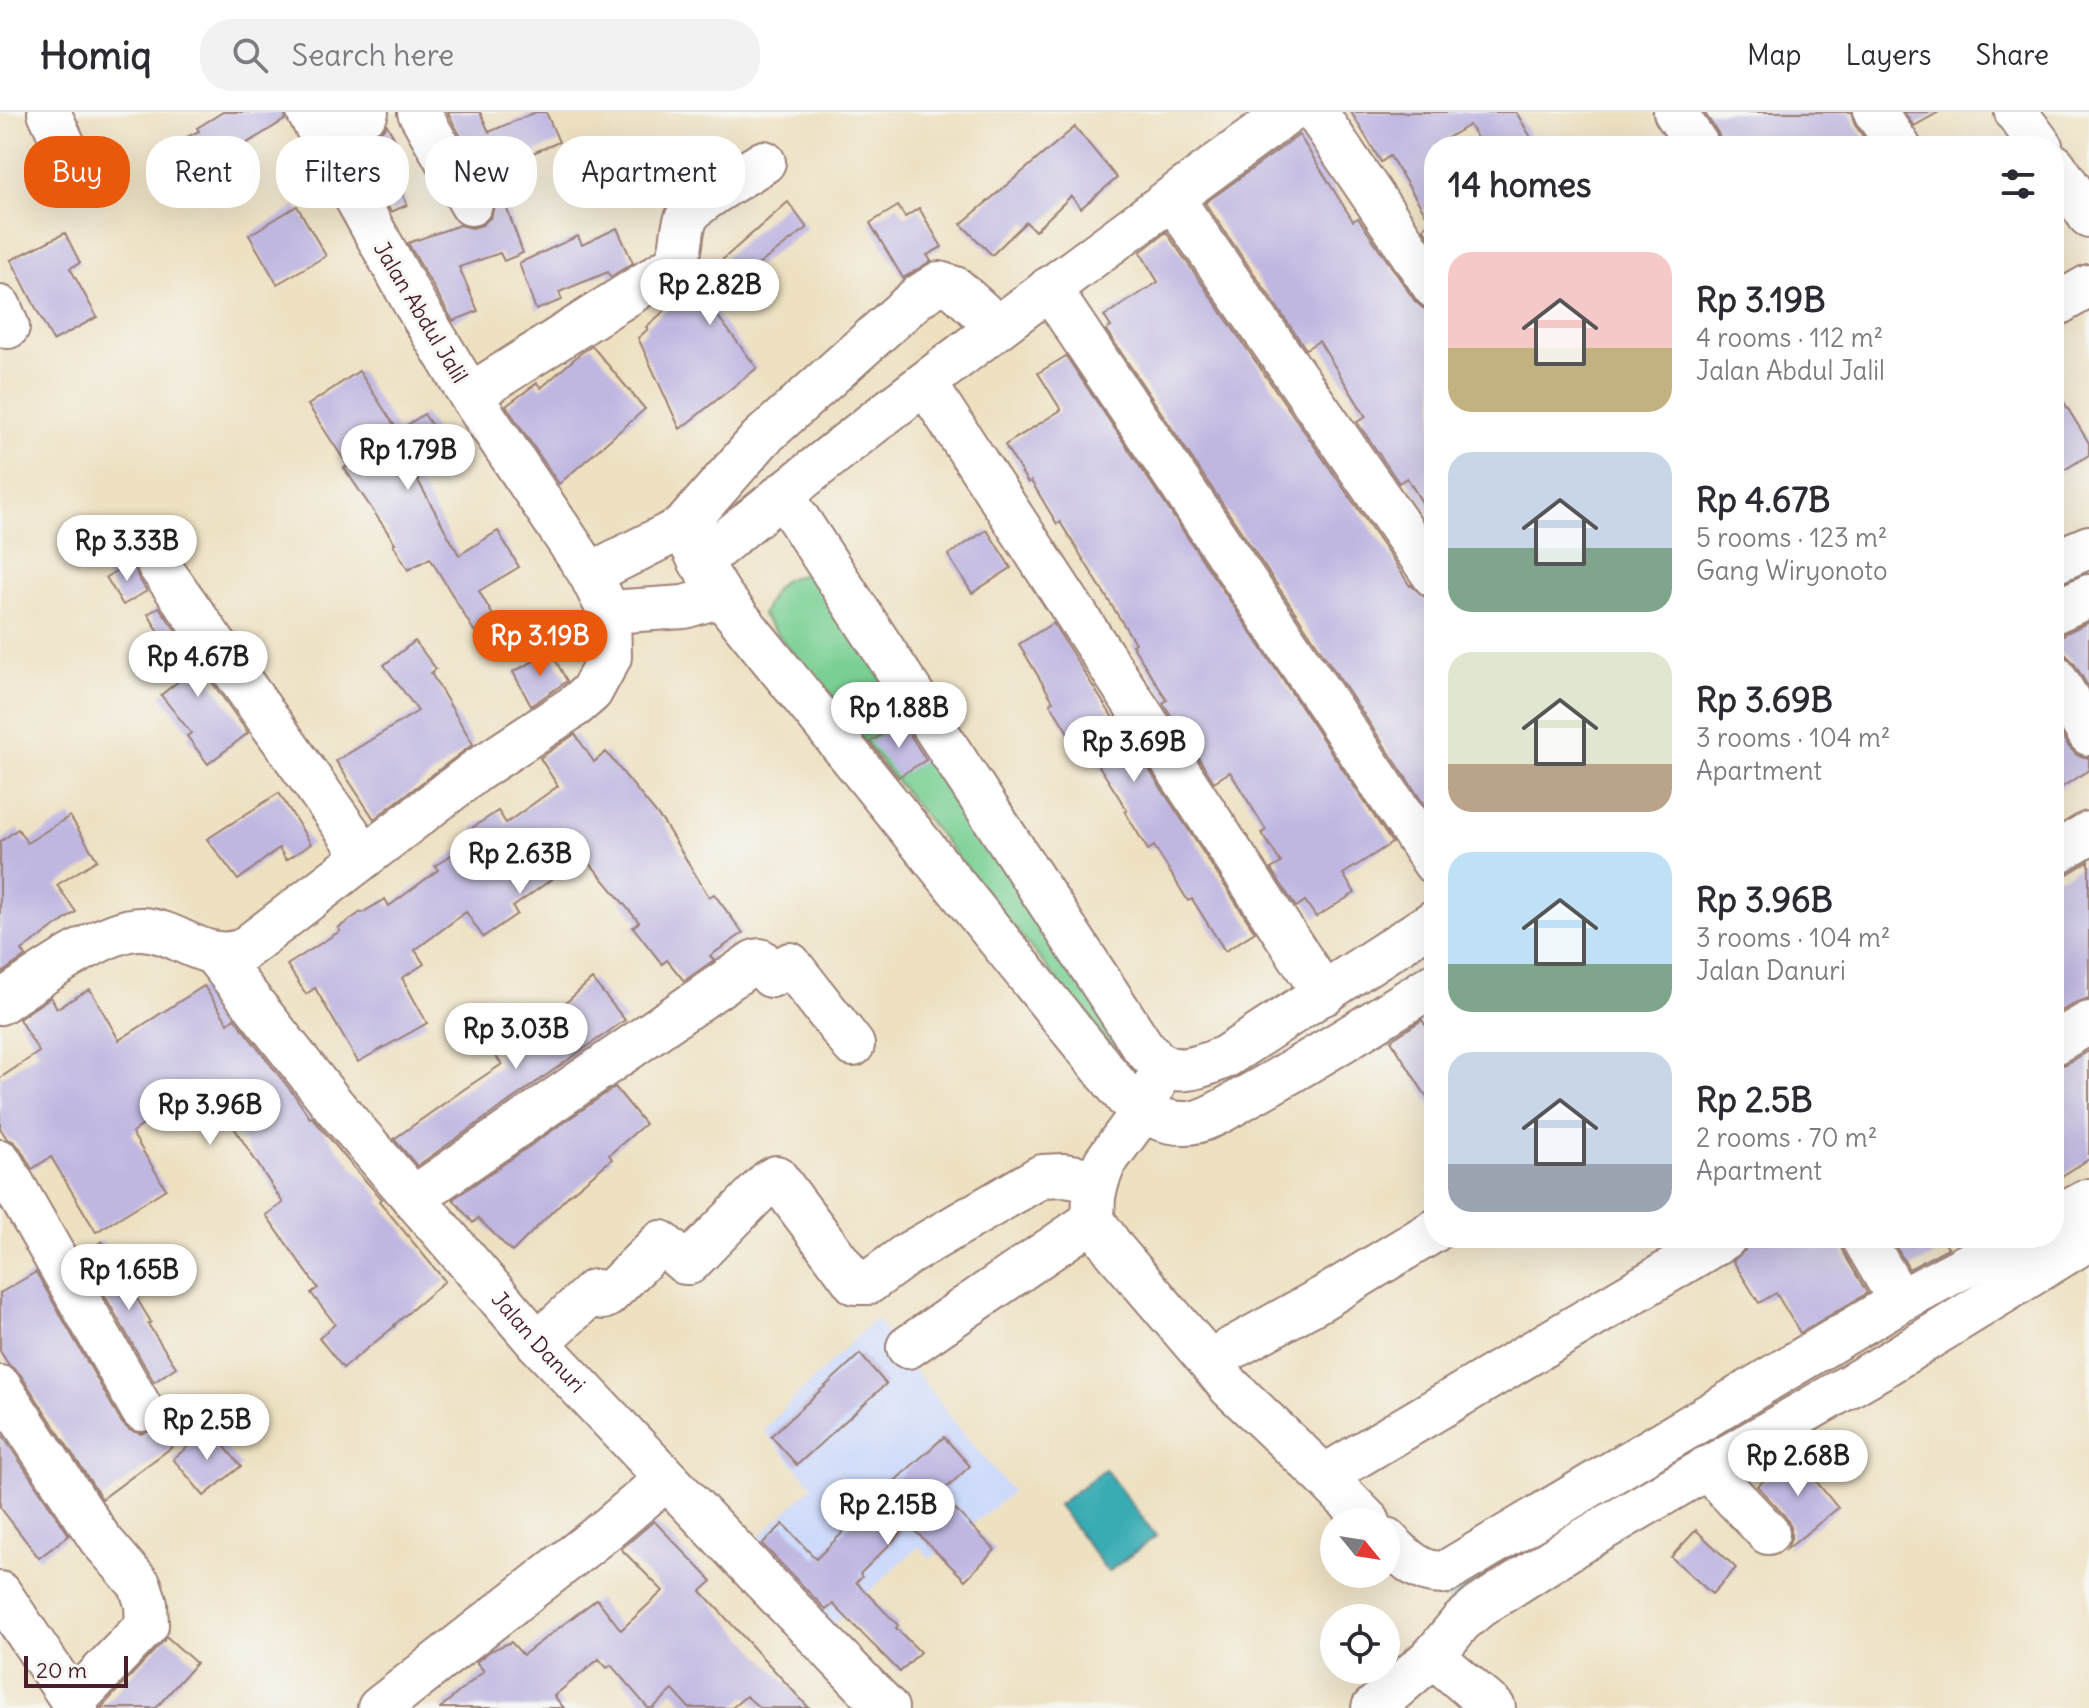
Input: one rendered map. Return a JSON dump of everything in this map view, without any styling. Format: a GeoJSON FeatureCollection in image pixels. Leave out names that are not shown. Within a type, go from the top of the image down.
{"type":"FeatureCollection","features":[{"type":"Feature","properties":{"kind":"street"},"geometry":{"type":"LineString","coordinates":[[315,125],[367,112]]}},
{"type":"Feature","properties":{"kind":"street"},"geometry":{"type":"LineString","coordinates":[[419,112],[433,136]]}},
{"type":"Feature","properties":{"kind":"street"},"geometry":{"type":"LineString","coordinates":[[590,574],[701,562],[782,494],[998,327],[1289,112]]}},
{"type":"Feature","properties":{"kind":"street"},"geometry":{"type":"LineString","coordinates":[[1316,112],[1424,272]]}},
{"type":"Feature","properties":{"kind":"street"},"geometry":{"type":"LineString","coordinates":[[1675,112],[1691,136]]}},
{"type":"Feature","properties":{"kind":"street"},"geometry":{"type":"LineString","coordinates":[[1875,112],[1892,136]]}},
{"type":"Feature","properties":{"kind":"street"},"geometry":{"type":"LineString","coordinates":[[2016,112],[2034,136]]}},
{"type":"Feature","properties":{"kind":"street","name":"Jalan Abdul Jalil"},"geometry":{"type":"LineString","coordinates":[[214,954],[229,955],[243,950],[476,771],[576,705],[591,692],[610,657],[609,612],[590,574],[470,395],[413,301],[315,125]]}},
{"type":"Feature","properties":{"kind":"street"},"geometry":{"type":"LineString","coordinates":[[470,395],[671,267],[681,253],[685,221],[695,207],[764,162]]}},
{"type":"Feature","properties":{"kind":"street"},"geometry":{"type":"LineString","coordinates":[[1172,198],[1424,562]]}},
{"type":"Feature","properties":{"kind":"street"},"geometry":{"type":"LineString","coordinates":[[609,612],[684,607],[701,562],[761,438],[919,296],[939,283],[955,288],[998,327]]}},
{"type":"Feature","properties":{"kind":"street"},"geometry":{"type":"LineString","coordinates":[[2064,300],[2089,286]]}},
{"type":"Feature","properties":{"kind":"street"},"geometry":{"type":"LineString","coordinates":[[1049,288],[1424,848]]}},
{"type":"Feature","properties":{"kind":"street"},"geometry":{"type":"LineString","coordinates":[[925,383],[1324,994]]}},
{"type":"Feature","properties":{"kind":"street"},"geometry":{"type":"LineString","coordinates":[[782,494],[1143,1047],[1163,1066],[1177,1069],[1200,1067],[1225,1057],[1424,928]]}},
{"type":"Feature","properties":{"kind":"street"},"geometry":{"type":"LineString","coordinates":[[2064,558],[2089,547]]}},
{"type":"Feature","properties":{"kind":"street"},"geometry":{"type":"LineString","coordinates":[[701,562],[1116,1085],[1143,1111],[1167,1122],[1191,1123],[1218,1112],[1314,1060],[1424,990]]}},
{"type":"Feature","properties":{"kind":"street"},"geometry":{"type":"LineString","coordinates":[[158,564],[365,856]]}},
{"type":"Feature","properties":{"kind":"street"},"geometry":{"type":"LineString","coordinates":[[2064,607],[2089,596]]}},
{"type":"Feature","properties":{"kind":"street"},"geometry":{"type":"LineString","coordinates":[[2064,693],[2089,734]]}},
{"type":"Feature","properties":{"kind":"street"},"geometry":{"type":"LineString","coordinates":[[2064,848],[2089,833]]}},
{"type":"Feature","properties":{"kind":"street"},"geometry":{"type":"LineString","coordinates":[[0,1003],[44,972],[128,929],[162,933],[214,954]]}},
{"type":"Feature","properties":{"kind":"street","name":"Jalan Danuri"},"geometry":{"type":"LineString","coordinates":[[214,954],[335,1107],[538,1343],[887,1708]]}},
{"type":"Feature","properties":{"kind":"street"},"geometry":{"type":"LineString","coordinates":[[413,1198],[755,961],[760,960],[771,976],[790,964],[853,1045]]}},
{"type":"Feature","properties":{"kind":"street"},"geometry":{"type":"LineString","coordinates":[[2064,1037],[2089,1023]]}},
{"type":"Feature","properties":{"kind":"street"},"geometry":{"type":"LineString","coordinates":[[908,1347],[1095,1200],[1105,1162],[1143,1111],[1163,1066]]}},
{"type":"Feature","properties":{"kind":"street"},"geometry":{"type":"LineString","coordinates":[[0,1161],[142,1410]]}},
{"type":"Feature","properties":{"kind":"street"},"geometry":{"type":"LineString","coordinates":[[538,1343],[594,1291],[603,1298],[607,1296],[661,1242],[689,1263],[776,1177],[855,1283],[868,1283],[906,1255],[1042,1176],[1064,1175],[1095,1200],[1115,1251],[1230,1387],[1355,1508]]}},
{"type":"Feature","properties":{"kind":"street"},"geometry":{"type":"LineString","coordinates":[[2064,1214],[2089,1200]]}},
{"type":"Feature","properties":{"kind":"street"},"geometry":{"type":"LineString","coordinates":[[1209,1361],[1424,1237]]}},
{"type":"Feature","properties":{"kind":"street"},"geometry":{"type":"LineString","coordinates":[[1373,1708],[1433,1656],[1461,1622],[1480,1606],[1577,1544],[1882,1367],[2089,1239]]}},
{"type":"Feature","properties":{"kind":"street"},"geometry":{"type":"LineString","coordinates":[[1324,1476],[1708,1248]]}},
{"type":"Feature","properties":{"kind":"street"},"geometry":{"type":"LineString","coordinates":[[1869,1248],[1900,1301]]}},
{"type":"Feature","properties":{"kind":"street"},"geometry":{"type":"LineString","coordinates":[[1400,1551],[1431,1574],[1444,1573],[1900,1301],[1999,1248]]}},
{"type":"Feature","properties":{"kind":"street"},"geometry":{"type":"LineString","coordinates":[[0,1387],[100,1539],[140,1585],[146,1604],[147,1625],[75,1705],[0,1593]]}},
{"type":"Feature","properties":{"kind":"street"},"geometry":{"type":"LineString","coordinates":[[1706,1468],[1768,1533]]}},
{"type":"Feature","properties":{"kind":"street"},"geometry":{"type":"LineString","coordinates":[[379,1708],[611,1526],[666,1479]]}},
{"type":"Feature","properties":{"kind":"street"},"geometry":{"type":"LineString","coordinates":[[1433,1656],[1494,1708]]}},
{"type":"Feature","properties":{"kind":"shaded area"},"geometry":{"type":"Polygon","coordinates":[[[875,1318],[1012,1492],[930,1559],[919,1546],[830,1627],[751,1545],[813,1486],[763,1430],[875,1318]]]}},
{"type":"Feature","properties":{"kind":"green space"},"geometry":{"type":"Polygon","coordinates":[[[812,574],[1121,1040],[1117,1048],[1110,1046],[762,615],[780,584],[792,577],[812,574]]]}},
{"type":"Feature","properties":{"kind":"water"},"geometry":{"type":"Polygon","coordinates":[[[1105,1469],[1156,1536],[1108,1572],[1058,1505],[1105,1469]]]}},
{"type":"Feature","properties":{"kind":"building"},"geometry":{"type":"Polygon","coordinates":[[[223,112],[284,112],[286,119],[259,136],[189,136],[199,131],[197,128],[223,112]]]}},
{"type":"Feature","properties":{"kind":"building"},"geometry":{"type":"Polygon","coordinates":[[[447,112],[480,112],[489,132],[536,112],[546,112],[556,136],[553,136],[553,145],[537,151],[537,136],[460,136],[447,112]]]}},
{"type":"Feature","properties":{"kind":"building"},"geometry":{"type":"Polygon","coordinates":[[[1351,112],[1516,112],[1530,136],[1476,136],[1469,125],[1451,136],[1424,136],[1424,212],[1390,156],[1381,162],[1351,112]]]}},
{"type":"Feature","properties":{"kind":"building"},"geometry":{"type":"Polygon","coordinates":[[[1704,112],[1851,112],[1863,136],[1719,136],[1704,112]]]}},
{"type":"Feature","properties":{"kind":"building"},"geometry":{"type":"Polygon","coordinates":[[[1904,112],[1939,112],[1914,126],[1904,112]]]}},
{"type":"Feature","properties":{"kind":"building"},"geometry":{"type":"Polygon","coordinates":[[[387,125],[393,136],[374,136],[387,125]]]}},
{"type":"Feature","properties":{"kind":"building"},"geometry":{"type":"Polygon","coordinates":[[[1075,127],[1117,178],[1081,208],[1071,196],[1035,231],[1026,222],[992,255],[961,224],[1075,127]]]}},
{"type":"Feature","properties":{"kind":"building"},"geometry":{"type":"Polygon","coordinates":[[[1299,135],[1353,221],[1358,218],[1415,301],[1424,308],[1424,506],[1407,478],[1399,483],[1357,422],[1366,417],[1319,341],[1306,349],[1205,203],[1299,135]]]}},
{"type":"Feature","properties":{"kind":"building"},"geometry":{"type":"Polygon","coordinates":[[[788,202],[807,228],[742,277],[745,281],[710,306],[757,368],[680,429],[638,338],[648,329],[646,327],[788,202]]]}},
{"type":"Feature","properties":{"kind":"building"},"geometry":{"type":"Polygon","coordinates":[[[898,206],[905,217],[919,208],[942,247],[927,255],[931,261],[903,278],[870,223],[898,206]]]}},
{"type":"Feature","properties":{"kind":"building"},"geometry":{"type":"Polygon","coordinates":[[[298,208],[326,256],[277,284],[249,235],[298,208]]]}},
{"type":"Feature","properties":{"kind":"building"},"geometry":{"type":"Polygon","coordinates":[[[494,208],[507,208],[523,253],[504,261],[500,253],[459,267],[478,311],[453,321],[408,243],[460,225],[472,228],[482,225],[491,217],[494,208]]]}},
{"type":"Feature","properties":{"kind":"building"},"geometry":{"type":"Polygon","coordinates":[[[617,228],[633,263],[610,277],[608,272],[559,292],[562,300],[536,310],[519,263],[578,236],[582,245],[617,228]]]}},
{"type":"Feature","properties":{"kind":"building"},"geometry":{"type":"Polygon","coordinates":[[[1166,232],[1410,586],[1424,596],[1424,805],[1106,330],[1111,327],[1104,316],[1158,282],[1140,252],[1166,232]]]}},
{"type":"Feature","properties":{"kind":"building"},"geometry":{"type":"Polygon","coordinates":[[[65,233],[80,263],[70,268],[97,317],[53,341],[11,260],[65,233]]]}},
{"type":"Feature","properties":{"kind":"building"},"geometry":{"type":"Polygon","coordinates":[[[592,346],[645,409],[559,484],[506,406],[537,383],[541,388],[592,346]]]}},
{"type":"Feature","properties":{"kind":"building"},"geometry":{"type":"Polygon","coordinates":[[[1066,356],[1392,843],[1343,874],[1355,893],[1316,917],[1305,901],[1296,907],[1271,869],[1281,863],[1262,833],[1266,830],[1230,772],[1214,782],[1163,703],[1167,700],[1132,645],[1135,643],[1060,522],[1057,524],[1005,445],[1061,410],[1038,373],[1066,356]]]}},
{"type":"Feature","properties":{"kind":"building"},"geometry":{"type":"Polygon","coordinates":[[[359,371],[398,431],[424,414],[452,455],[417,479],[459,555],[498,531],[519,567],[479,591],[495,619],[474,631],[430,558],[408,570],[395,543],[344,468],[348,466],[308,405],[359,371]]]}},
{"type":"Feature","properties":{"kind":"building"},"geometry":{"type":"Polygon","coordinates":[[[2064,402],[2089,443],[2089,455],[2064,470],[2064,402]]]}},
{"type":"Feature","properties":{"kind":"building"},"geometry":{"type":"Polygon","coordinates":[[[987,530],[1011,568],[972,593],[948,555],[987,530]]]}},
{"type":"Feature","properties":{"kind":"building"},"geometry":{"type":"Polygon","coordinates":[[[134,560],[138,577],[147,591],[123,605],[106,577],[134,560]]]}},
{"type":"Feature","properties":{"kind":"building"},"geometry":{"type":"Polygon","coordinates":[[[159,607],[248,733],[208,764],[187,736],[191,733],[161,695],[185,676],[148,614],[159,607]]]}},
{"type":"Feature","properties":{"kind":"building"},"geometry":{"type":"Polygon","coordinates":[[[2089,622],[2089,688],[2074,663],[2064,654],[2064,634],[2089,622]]]}},
{"type":"Feature","properties":{"kind":"building"},"geometry":{"type":"Polygon","coordinates":[[[1053,623],[1255,932],[1225,951],[1192,899],[1188,901],[1154,846],[1148,850],[1125,812],[1127,810],[1080,736],[1073,741],[1019,644],[1053,623]]]}},
{"type":"Feature","properties":{"kind":"building"},"geometry":{"type":"Polygon","coordinates":[[[415,641],[436,669],[431,673],[473,744],[374,819],[336,761],[418,711],[384,665],[415,641]]]}},
{"type":"Feature","properties":{"kind":"building"},"geometry":{"type":"Polygon","coordinates":[[[551,652],[567,681],[531,706],[513,672],[551,652]]]}},
{"type":"Feature","properties":{"kind":"building"},"geometry":{"type":"Polygon","coordinates":[[[902,722],[926,760],[898,777],[870,742],[902,722]]]}},
{"type":"Feature","properties":{"kind":"building"},"geometry":{"type":"Polygon","coordinates":[[[575,734],[594,762],[606,752],[664,823],[709,897],[714,894],[743,933],[710,956],[714,960],[684,981],[667,960],[662,964],[633,927],[639,922],[584,856],[513,907],[517,914],[483,937],[466,912],[415,950],[424,964],[402,978],[427,1023],[358,1062],[315,988],[306,994],[287,965],[340,931],[338,928],[361,912],[385,899],[389,906],[438,870],[435,866],[478,837],[472,828],[498,811],[506,823],[558,786],[540,758],[575,734]]]}},
{"type":"Feature","properties":{"kind":"building"},"geometry":{"type":"Polygon","coordinates":[[[2064,739],[2077,755],[2089,758],[2089,770],[2064,786],[2064,739]]]}},
{"type":"Feature","properties":{"kind":"building"},"geometry":{"type":"Polygon","coordinates":[[[279,793],[311,844],[286,860],[279,848],[238,880],[207,839],[279,793]]]}},
{"type":"Feature","properties":{"kind":"building"},"geometry":{"type":"Polygon","coordinates":[[[70,816],[97,860],[57,885],[76,912],[22,950],[26,956],[0,974],[0,842],[18,829],[27,843],[70,816]]]}},
{"type":"Feature","properties":{"kind":"building"},"geometry":{"type":"Polygon","coordinates":[[[2089,861],[2089,999],[2064,1009],[2064,876],[2089,861]]]}},
{"type":"Feature","properties":{"kind":"building"},"geometry":{"type":"Polygon","coordinates":[[[592,979],[625,1020],[417,1166],[394,1139],[502,1064],[496,1057],[592,979]]]}},
{"type":"Feature","properties":{"kind":"building"},"geometry":{"type":"Polygon","coordinates":[[[204,986],[228,1023],[234,1018],[310,1118],[382,1199],[379,1201],[445,1281],[343,1368],[319,1338],[335,1324],[311,1293],[318,1288],[266,1215],[283,1203],[231,1123],[225,1127],[201,1091],[193,1097],[189,1092],[132,1133],[166,1189],[96,1232],[51,1157],[32,1169],[20,1148],[7,1139],[0,1128],[0,1078],[39,1052],[19,1019],[27,1013],[51,997],[57,1008],[90,989],[119,1040],[204,986]]]}},
{"type":"Feature","properties":{"kind":"building"},"geometry":{"type":"Polygon","coordinates":[[[1422,1020],[1424,1023],[1424,1093],[1391,1040],[1422,1020]]]}},
{"type":"Feature","properties":{"kind":"building"},"geometry":{"type":"Polygon","coordinates":[[[2089,1051],[2089,1159],[2064,1175],[2064,1064],[2089,1051]]]}},
{"type":"Feature","properties":{"kind":"building"},"geometry":{"type":"Polygon","coordinates":[[[615,1087],[645,1124],[609,1155],[612,1159],[569,1195],[512,1252],[478,1218],[473,1223],[453,1199],[615,1087]]]}},
{"type":"Feature","properties":{"kind":"building"},"geometry":{"type":"Polygon","coordinates":[[[102,1241],[176,1367],[154,1382],[82,1256],[102,1241]]]}},
{"type":"Feature","properties":{"kind":"building"},"geometry":{"type":"Polygon","coordinates":[[[1842,1248],[1867,1293],[1800,1333],[1776,1293],[1759,1303],[1733,1261],[1745,1250],[1842,1248]]]}},
{"type":"Feature","properties":{"kind":"building"},"geometry":{"type":"Polygon","coordinates":[[[1897,1248],[1948,1248],[1909,1269],[1897,1248]]]}},
{"type":"Feature","properties":{"kind":"building"},"geometry":{"type":"Polygon","coordinates":[[[36,1272],[122,1423],[129,1430],[141,1434],[156,1429],[172,1447],[102,1499],[20,1374],[0,1351],[0,1293],[36,1272]]]}},
{"type":"Feature","properties":{"kind":"building"},"geometry":{"type":"Polygon","coordinates":[[[860,1354],[886,1384],[797,1465],[771,1436],[860,1354]]]}},
{"type":"Feature","properties":{"kind":"building"},"geometry":{"type":"Polygon","coordinates":[[[210,1429],[241,1466],[204,1496],[173,1459],[210,1429]]]}},
{"type":"Feature","properties":{"kind":"building"},"geometry":{"type":"Polygon","coordinates":[[[1,1433],[69,1535],[39,1558],[0,1507],[1,1433]]]}},
{"type":"Feature","properties":{"kind":"building"},"geometry":{"type":"Polygon","coordinates":[[[944,1437],[970,1466],[940,1494],[995,1550],[965,1580],[909,1525],[860,1574],[862,1577],[856,1582],[920,1652],[900,1672],[833,1604],[826,1610],[762,1544],[783,1524],[816,1559],[944,1437]]]}},
{"type":"Feature","properties":{"kind":"building"},"geometry":{"type":"Polygon","coordinates":[[[1795,1455],[1838,1508],[1787,1549],[1791,1527],[1785,1516],[1757,1486],[1795,1455]]]}},
{"type":"Feature","properties":{"kind":"building"},"geometry":{"type":"Polygon","coordinates":[[[654,1521],[712,1581],[701,1591],[809,1708],[760,1708],[746,1696],[732,1708],[689,1708],[673,1690],[653,1708],[648,1708],[611,1665],[607,1668],[599,1659],[554,1696],[564,1708],[440,1708],[484,1671],[476,1662],[490,1651],[511,1642],[523,1655],[597,1599],[621,1630],[663,1591],[621,1549],[654,1521]]]}},
{"type":"Feature","properties":{"kind":"building"},"geometry":{"type":"Polygon","coordinates":[[[1696,1530],[1736,1568],[1712,1594],[1671,1557],[1696,1530]]]}},
{"type":"Feature","properties":{"kind":"building"},"geometry":{"type":"Polygon","coordinates":[[[167,1637],[196,1663],[156,1708],[101,1708],[167,1637]]]}},
{"type":"Feature","properties":{"kind":"waterway"},"geometry":{"type":"LineString","coordinates":[[1634,1484],[1743,1424]]}},
{"type":"Feature","properties":{"kind":"waterway"},"geometry":{"type":"LineString","coordinates":[[1452,1605],[1466,1588],[1534,1543]]}}]}
